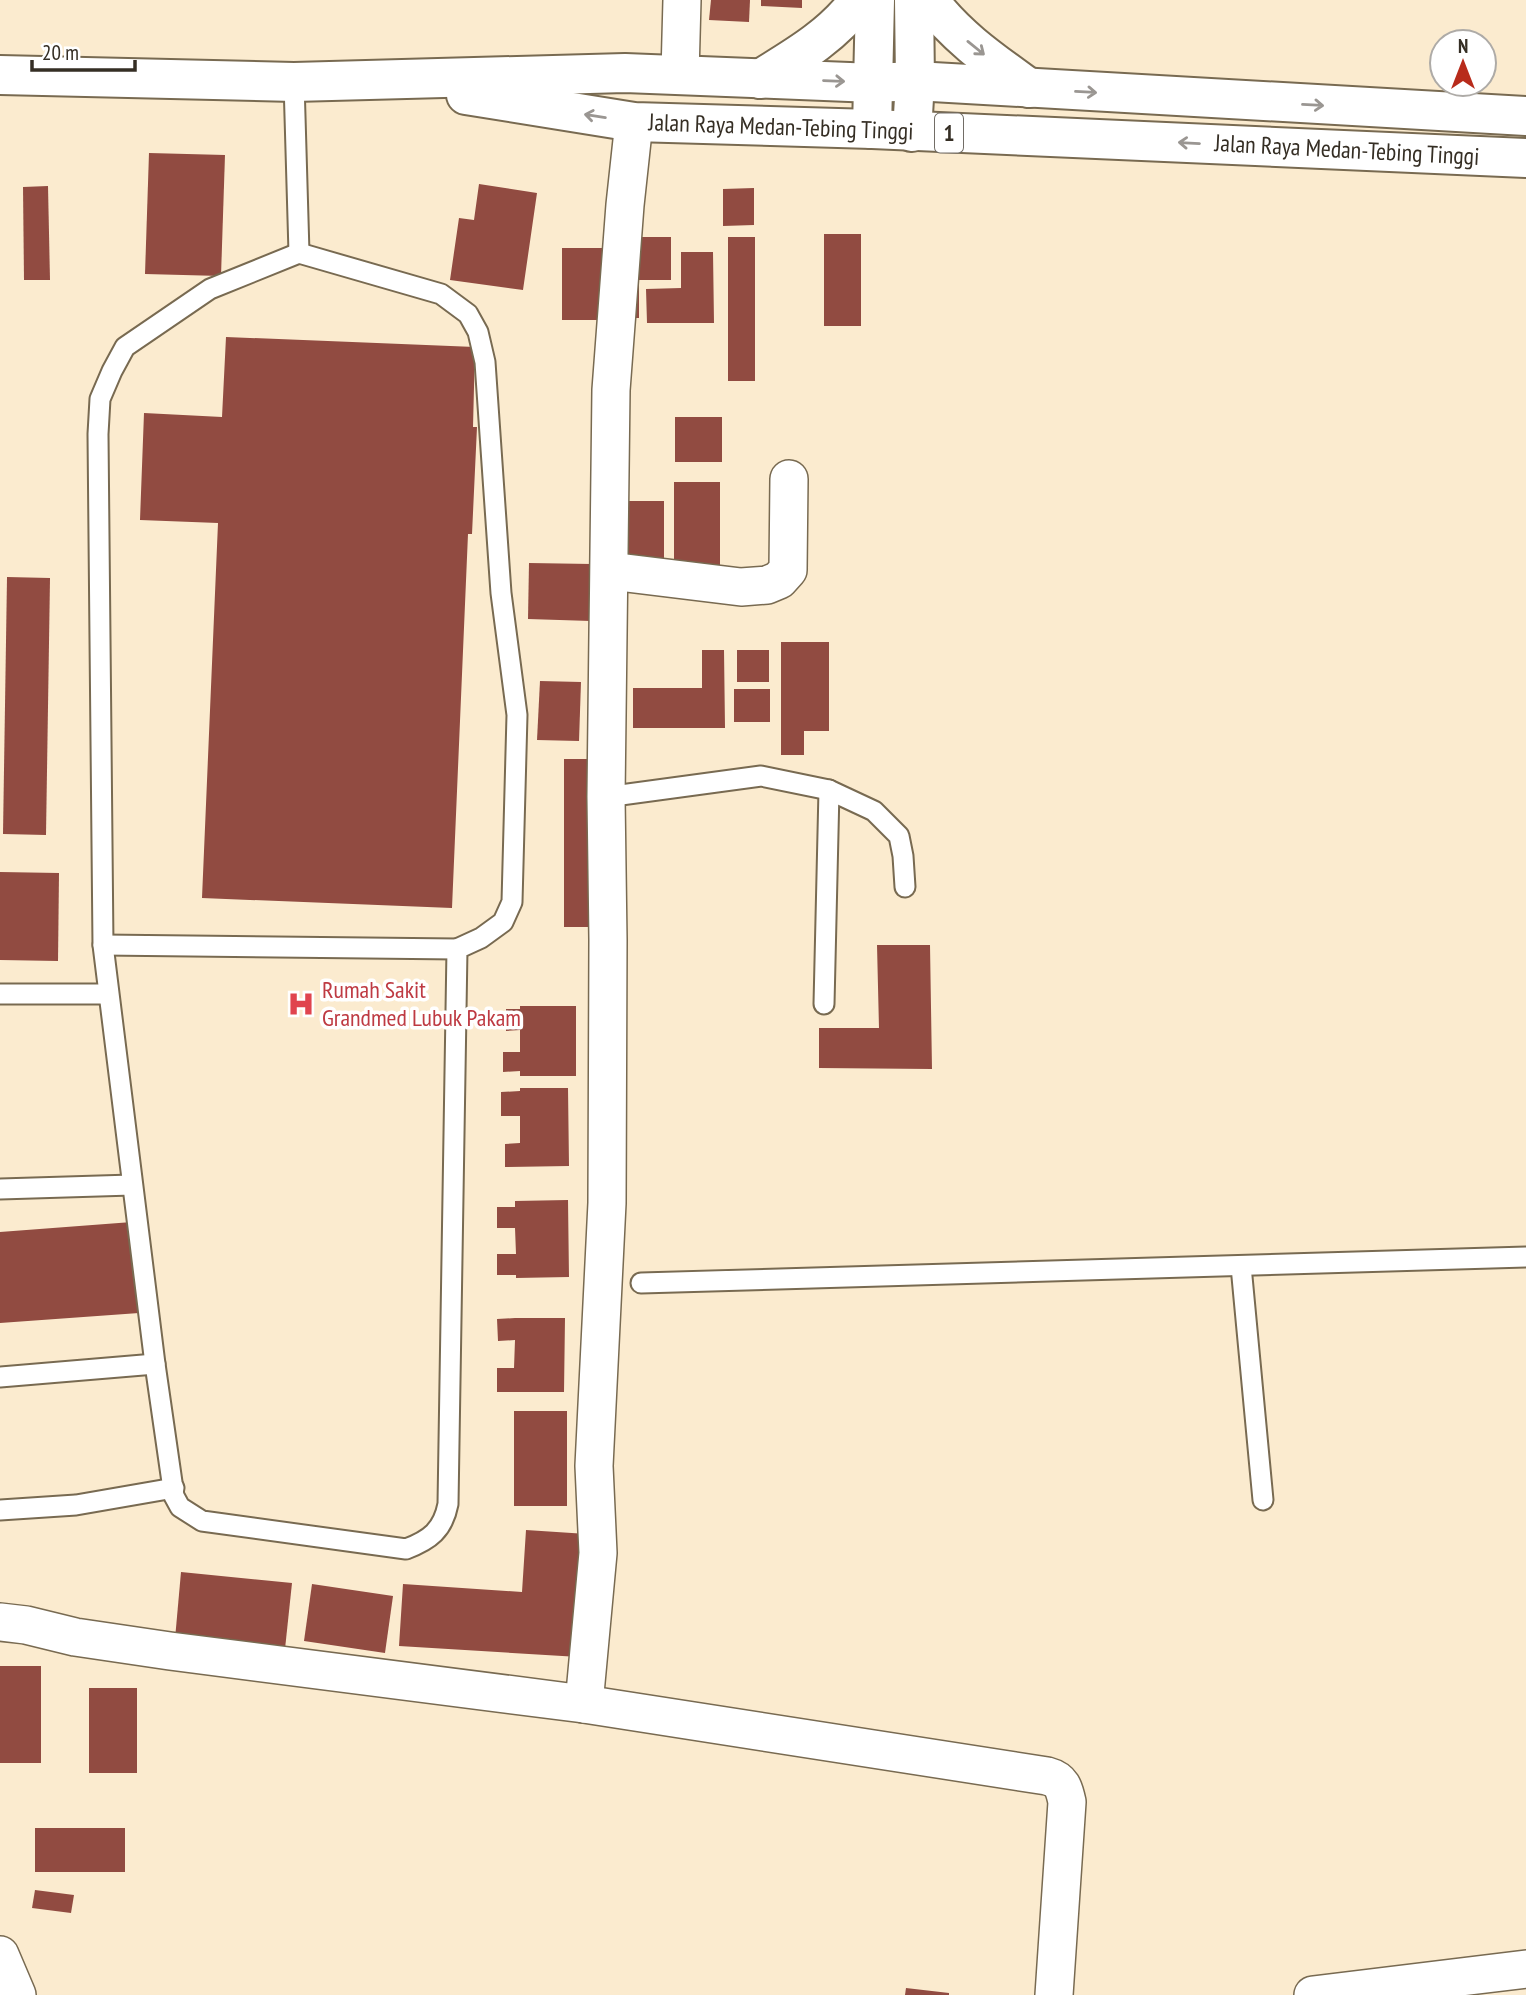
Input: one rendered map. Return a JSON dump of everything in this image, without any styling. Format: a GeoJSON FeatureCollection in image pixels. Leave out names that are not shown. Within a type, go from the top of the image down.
{"type":"FeatureCollection","features":[{"type":"Feature","properties":{"kind":"highway"},"geometry":{"type":"LineString","coordinates":[[760,79],[806,52],[859,0]]}},
{"type":"Feature","properties":{"kind":"highway"},"geometry":{"type":"LineString","coordinates":[[872,129],[875,0]]}},
{"type":"Feature","properties":{"kind":"highway"},"geometry":{"type":"LineString","coordinates":[[912,132],[915,81],[914,0]]}},
{"type":"Feature","properties":{"kind":"highway"},"geometry":{"type":"LineString","coordinates":[[929,0],[940,15],[969,43],[1029,88]]}},
{"type":"Feature","properties":{"kind":"highway","name":"Jalan Raya Medan-Tebing Tinggi"},"geometry":{"type":"LineString","coordinates":[[0,75],[294,82],[625,73],[680,74],[874,83],[915,81],[1526,116]]}},
{"type":"Feature","properties":{"kind":"highway","name":"Jalan Raya Medan-Tebing Tinggi"},"geometry":{"type":"LineString","coordinates":[[374,81],[634,122],[872,129],[1526,158]]}},
{"type":"Feature","properties":{"kind":"street"},"geometry":{"type":"LineString","coordinates":[[680,74],[682,0]]}},
{"type":"Feature","properties":{"kind":"street"},"geometry":{"type":"LineString","coordinates":[[584,1704],[598,1553],[594,1466],[607,1203],[606,797],[611,390],[634,122]]}},
{"type":"Feature","properties":{"kind":"street"},"geometry":{"type":"LineString","coordinates":[[610,571],[741,587],[767,585],[779,580],[788,570],[789,479]]}},
{"type":"Feature","properties":{"kind":"street"},"geometry":{"type":"LineString","coordinates":[[0,1622],[26,1625],[75,1637],[170,1651],[584,1704],[1058,1779],[1065,1789],[1067,1802],[1054,1995]]}},
{"type":"Feature","properties":{"kind":"street"},"geometry":{"type":"LineString","coordinates":[[0,1955],[17,1995]]}},
{"type":"Feature","properties":{"kind":"street"},"geometry":{"type":"LineString","coordinates":[[1313,1995],[1526,1969]]}},
{"type":"Feature","properties":{"kind":"lane"},"geometry":{"type":"LineString","coordinates":[[294,82],[299,253]]}},
{"type":"Feature","properties":{"kind":"lane"},"geometry":{"type":"LineString","coordinates":[[103,945],[457,949],[481,938],[503,922],[512,902],[517,715],[501,593],[485,362],[478,332],[468,314],[441,294],[299,253],[210,289],[125,348],[100,400],[98,434],[103,945],[174,1496],[180,1507],[202,1521],[406,1549],[428,1540],[445,1519],[448,1504],[457,949]]}},
{"type":"Feature","properties":{"kind":"lane"},"geometry":{"type":"LineString","coordinates":[[606,797],[761,776],[829,790],[874,811],[899,836],[905,887]]}},
{"type":"Feature","properties":{"kind":"lane"},"geometry":{"type":"LineString","coordinates":[[824,1004],[829,790]]}},
{"type":"Feature","properties":{"kind":"lane"},"geometry":{"type":"LineString","coordinates":[[0,994],[108,995]]}},
{"type":"Feature","properties":{"kind":"lane"},"geometry":{"type":"LineString","coordinates":[[0,1189],[132,1185]]}},
{"type":"Feature","properties":{"kind":"lane"},"geometry":{"type":"LineString","coordinates":[[641,1283],[1526,1257]]}},
{"type":"Feature","properties":{"kind":"lane"},"geometry":{"type":"LineString","coordinates":[[1241,1266],[1263,1500]]}},
{"type":"Feature","properties":{"kind":"lane"},"geometry":{"type":"LineString","coordinates":[[0,1377],[155,1364]]}},
{"type":"Feature","properties":{"kind":"lane"},"geometry":{"type":"LineString","coordinates":[[0,1510],[76,1505],[174,1488]]}},
{"type":"Feature","properties":{"kind":"building"},"geometry":{"type":"Polygon","coordinates":[[[711,0],[750,0],[749,22],[709,20],[711,0]]]}},
{"type":"Feature","properties":{"kind":"building"},"geometry":{"type":"Polygon","coordinates":[[[761,0],[802,0],[802,8],[761,6],[761,0]]]}},
{"type":"Feature","properties":{"kind":"building"},"geometry":{"type":"Polygon","coordinates":[[[149,153],[225,155],[221,276],[145,274],[149,153]]]}},
{"type":"Feature","properties":{"kind":"building"},"geometry":{"type":"Polygon","coordinates":[[[479,184],[537,193],[523,290],[450,280],[459,218],[474,220],[479,184]]]}},
{"type":"Feature","properties":{"kind":"building"},"geometry":{"type":"Polygon","coordinates":[[[48,186],[50,280],[24,280],[23,187],[48,186]]]}},
{"type":"Feature","properties":{"kind":"building"},"geometry":{"type":"Polygon","coordinates":[[[754,188],[754,225],[723,226],[723,189],[754,188]]]}},
{"type":"Feature","properties":{"kind":"building"},"geometry":{"type":"Polygon","coordinates":[[[824,234],[861,234],[861,326],[824,326],[824,234]]]}},
{"type":"Feature","properties":{"kind":"building"},"geometry":{"type":"Polygon","coordinates":[[[627,237],[671,237],[671,280],[639,280],[639,318],[627,318],[627,237]]]}},
{"type":"Feature","properties":{"kind":"building"},"geometry":{"type":"Polygon","coordinates":[[[728,237],[755,237],[755,381],[728,381],[728,237]]]}},
{"type":"Feature","properties":{"kind":"building"},"geometry":{"type":"Polygon","coordinates":[[[562,248],[602,248],[602,320],[562,320],[562,248]]]}},
{"type":"Feature","properties":{"kind":"building"},"geometry":{"type":"Polygon","coordinates":[[[681,252],[713,252],[714,323],[647,323],[646,289],[681,288],[681,252]]]}},
{"type":"Feature","properties":{"kind":"building"},"geometry":{"type":"Polygon","coordinates":[[[226,337],[475,347],[473,427],[477,427],[472,534],[468,534],[452,908],[202,898],[218,523],[140,520],[144,413],[222,417],[226,337]]]}},
{"type":"Feature","properties":{"kind":"building"},"geometry":{"type":"Polygon","coordinates":[[[675,417],[722,417],[722,462],[675,462],[675,417]]]}},
{"type":"Feature","properties":{"kind":"building"},"geometry":{"type":"Polygon","coordinates":[[[674,482],[720,482],[720,572],[674,572],[674,482]]]}},
{"type":"Feature","properties":{"kind":"building"},"geometry":{"type":"Polygon","coordinates":[[[623,501],[664,501],[664,562],[623,562],[623,501]]]}},
{"type":"Feature","properties":{"kind":"building"},"geometry":{"type":"Polygon","coordinates":[[[529,563],[592,564],[591,621],[528,619],[529,563]]]}},
{"type":"Feature","properties":{"kind":"building"},"geometry":{"type":"Polygon","coordinates":[[[7,577],[50,578],[46,835],[3,834],[7,577]]]}},
{"type":"Feature","properties":{"kind":"building"},"geometry":{"type":"Polygon","coordinates":[[[781,642],[829,642],[829,731],[804,731],[804,755],[781,755],[781,642]]]}},
{"type":"Feature","properties":{"kind":"building"},"geometry":{"type":"Polygon","coordinates":[[[702,650],[724,650],[725,728],[633,728],[633,688],[702,688],[702,650]]]}},
{"type":"Feature","properties":{"kind":"building"},"geometry":{"type":"Polygon","coordinates":[[[737,650],[769,650],[769,682],[737,682],[737,650]]]}},
{"type":"Feature","properties":{"kind":"building"},"geometry":{"type":"Polygon","coordinates":[[[540,681],[581,682],[579,741],[537,740],[540,681]]]}},
{"type":"Feature","properties":{"kind":"building"},"geometry":{"type":"Polygon","coordinates":[[[734,689],[770,689],[770,722],[734,722],[734,689]]]}},
{"type":"Feature","properties":{"kind":"building"},"geometry":{"type":"Polygon","coordinates":[[[564,759],[595,759],[595,927],[564,927],[564,759]]]}},
{"type":"Feature","properties":{"kind":"building"},"geometry":{"type":"Polygon","coordinates":[[[0,872],[59,873],[58,961],[0,960],[0,872]]]}},
{"type":"Feature","properties":{"kind":"building"},"geometry":{"type":"Polygon","coordinates":[[[877,945],[930,945],[932,1069],[819,1068],[819,1028],[879,1028],[877,945]]]}},
{"type":"Feature","properties":{"kind":"building"},"geometry":{"type":"Polygon","coordinates":[[[520,1006],[576,1006],[576,1076],[520,1076],[520,1071],[503,1072],[503,1052],[520,1052],[520,1030],[506,1031],[506,1009],[520,1009],[520,1006]]]}},
{"type":"Feature","properties":{"kind":"building"},"geometry":{"type":"Polygon","coordinates":[[[520,1088],[568,1088],[569,1166],[505,1167],[505,1144],[520,1143],[520,1116],[501,1116],[501,1092],[520,1091],[520,1088]]]}},
{"type":"Feature","properties":{"kind":"building"},"geometry":{"type":"Polygon","coordinates":[[[568,1200],[569,1277],[516,1278],[516,1275],[497,1275],[497,1254],[516,1254],[515,1228],[497,1228],[497,1207],[515,1207],[515,1201],[568,1200]]]}},
{"type":"Feature","properties":{"kind":"building"},"geometry":{"type":"Polygon","coordinates":[[[132,1222],[139,1313],[0,1323],[0,1232],[132,1222]]]}},
{"type":"Feature","properties":{"kind":"building"},"geometry":{"type":"Polygon","coordinates":[[[565,1318],[564,1392],[497,1392],[497,1368],[514,1368],[515,1340],[498,1341],[497,1319],[565,1318]]]}},
{"type":"Feature","properties":{"kind":"building"},"geometry":{"type":"Polygon","coordinates":[[[514,1411],[567,1411],[567,1506],[514,1506],[514,1411]]]}},
{"type":"Feature","properties":{"kind":"building"},"geometry":{"type":"Polygon","coordinates":[[[526,1530],[587,1534],[579,1657],[399,1646],[403,1584],[522,1592],[526,1530]]]}},
{"type":"Feature","properties":{"kind":"building"},"geometry":{"type":"Polygon","coordinates":[[[181,1572],[292,1583],[285,1649],[175,1639],[181,1572]]]}},
{"type":"Feature","properties":{"kind":"building"},"geometry":{"type":"Polygon","coordinates":[[[312,1584],[393,1596],[385,1653],[304,1641],[312,1584]]]}},
{"type":"Feature","properties":{"kind":"building"},"geometry":{"type":"Polygon","coordinates":[[[0,1666],[41,1666],[41,1763],[0,1763],[0,1666]]]}},
{"type":"Feature","properties":{"kind":"building"},"geometry":{"type":"Polygon","coordinates":[[[89,1688],[137,1688],[137,1773],[89,1773],[89,1688]]]}},
{"type":"Feature","properties":{"kind":"building"},"geometry":{"type":"Polygon","coordinates":[[[35,1828],[125,1828],[125,1872],[35,1872],[35,1828]]]}},
{"type":"Feature","properties":{"kind":"building"},"geometry":{"type":"Polygon","coordinates":[[[35,1890],[74,1895],[71,1913],[32,1908],[35,1890]]]}},
{"type":"Feature","properties":{"kind":"building"},"geometry":{"type":"Polygon","coordinates":[[[906,1988],[949,1993],[949,1995],[905,1995],[906,1988]]]}},
{"type":"Feature","properties":{"kind":"place","name":"Rumah Sakit Grandmed Lubuk Pakam"},"geometry":{"type":"Point","coordinates":[301,1004]}}]}
